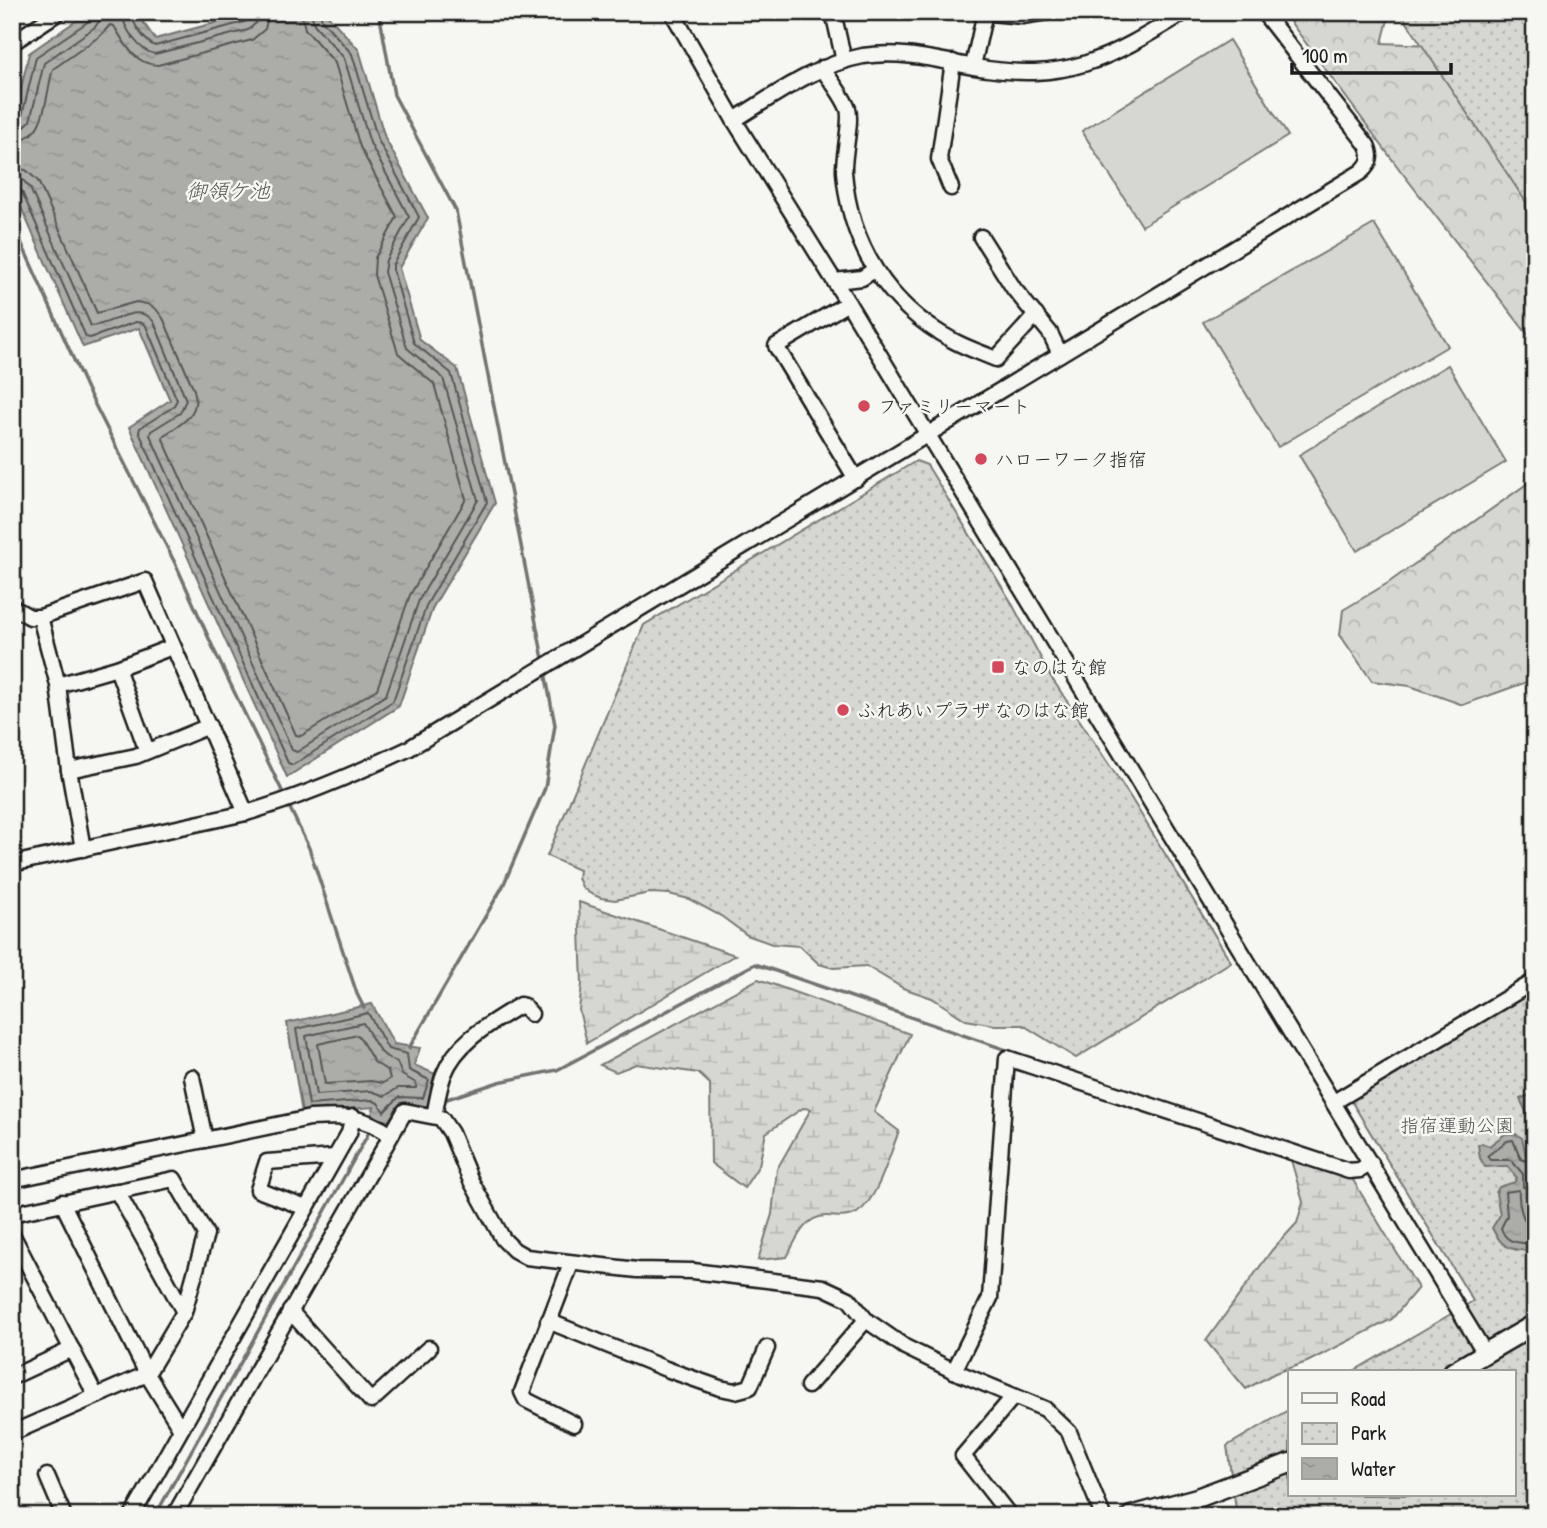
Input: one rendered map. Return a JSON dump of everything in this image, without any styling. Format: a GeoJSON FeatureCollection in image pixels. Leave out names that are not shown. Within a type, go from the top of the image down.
{"type":"FeatureCollection","features":[{"type":"Feature","properties":{"kind":"main road"},"geometry":{"type":"LineString","coordinates":[[1456,1370],[1535,1324]]}},
{"type":"Feature","properties":{"kind":"main road"},"geometry":{"type":"LineString","coordinates":[[1131,1516],[1197,1498],[1288,1464]]}},
{"type":"Feature","properties":{"kind":"street"},"geometry":{"type":"LineString","coordinates":[[12,43],[59,12]]}},
{"type":"Feature","properties":{"kind":"street"},"geometry":{"type":"LineString","coordinates":[[672,12],[734,120],[835,281],[1485,1353]]}},
{"type":"Feature","properties":{"kind":"street"},"geometry":{"type":"LineString","coordinates":[[833,12],[844,61]]}},
{"type":"Feature","properties":{"kind":"street"},"geometry":{"type":"LineString","coordinates":[[973,66],[983,13],[1023,16],[1047,12]]}},
{"type":"Feature","properties":{"kind":"street"},"geometry":{"type":"LineString","coordinates":[[12,864],[281,803],[408,749],[1361,172],[1370,162],[1371,154],[1367,145],[1263,12]]}},
{"type":"Feature","properties":{"kind":"street"},"geometry":{"type":"LineString","coordinates":[[734,120],[822,68],[844,61],[885,54],[906,55],[1026,73],[1076,66],[1120,51],[1183,13]]}},
{"type":"Feature","properties":{"kind":"street"},"geometry":{"type":"LineString","coordinates":[[951,188],[940,159],[953,62]]}},
{"type":"Feature","properties":{"kind":"street"},"geometry":{"type":"LineString","coordinates":[[822,68],[848,110],[844,166],[847,203],[874,270],[890,292],[917,317],[952,341],[996,359],[1036,315]]}},
{"type":"Feature","properties":{"kind":"street"},"geometry":{"type":"LineString","coordinates":[[981,237],[1014,289],[1050,333],[1060,354]]}},
{"type":"Feature","properties":{"kind":"street"},"geometry":{"type":"LineString","coordinates":[[835,281],[862,278],[874,270]]}},
{"type":"Feature","properties":{"kind":"street"},"geometry":{"type":"LineString","coordinates":[[848,303],[776,346],[856,479]]}},
{"type":"Feature","properties":{"kind":"street"},"geometry":{"type":"LineString","coordinates":[[12,607],[30,617],[40,617],[145,581],[246,813]]}},
{"type":"Feature","properties":{"kind":"street"},"geometry":{"type":"LineString","coordinates":[[40,617],[58,685],[83,849]]}},
{"type":"Feature","properties":{"kind":"street"},"geometry":{"type":"LineString","coordinates":[[58,685],[117,668],[172,647]]}},
{"type":"Feature","properties":{"kind":"street"},"geometry":{"type":"LineString","coordinates":[[117,668],[147,751]]}},
{"type":"Feature","properties":{"kind":"street"},"geometry":{"type":"LineString","coordinates":[[69,770],[147,751],[209,726]]}},
{"type":"Feature","properties":{"kind":"street"},"geometry":{"type":"LineString","coordinates":[[1334,1102],[1535,981]]}},
{"type":"Feature","properties":{"kind":"street"},"geometry":{"type":"LineString","coordinates":[[434,1116],[443,1077],[460,1048],[478,1032],[520,1005],[531,1014]]}},
{"type":"Feature","properties":{"kind":"street"},"geometry":{"type":"LineString","coordinates":[[954,1371],[990,1298],[1007,1058],[1349,1171],[1360,1170],[1371,1163]]}},
{"type":"Feature","properties":{"kind":"street"},"geometry":{"type":"LineString","coordinates":[[192,1077],[205,1140]]}},
{"type":"Feature","properties":{"kind":"street"},"geometry":{"type":"LineString","coordinates":[[174,1516],[389,1134],[405,1111],[441,1118],[503,1239],[526,1257],[571,1264],[693,1271],[823,1287],[849,1299],[866,1320],[905,1347],[954,1371],[1045,1409],[1069,1432],[1103,1516]]}},
{"type":"Feature","properties":{"kind":"street"},"geometry":{"type":"LineString","coordinates":[[12,1180],[310,1118],[358,1118],[389,1134]]}},
{"type":"Feature","properties":{"kind":"street"},"geometry":{"type":"LineString","coordinates":[[132,1516],[358,1118]]}},
{"type":"Feature","properties":{"kind":"street"},"geometry":{"type":"LineString","coordinates":[[306,1208],[258,1190],[267,1162],[335,1157]]}},
{"type":"Feature","properties":{"kind":"street"},"geometry":{"type":"LineString","coordinates":[[12,1214],[174,1179],[206,1234],[184,1312],[147,1374],[13,1431]]}},
{"type":"Feature","properties":{"kind":"street"},"geometry":{"type":"LineString","coordinates":[[117,1191],[184,1312]]}},
{"type":"Feature","properties":{"kind":"street"},"geometry":{"type":"LineString","coordinates":[[62,1202],[147,1374],[181,1429]]}},
{"type":"Feature","properties":{"kind":"street"},"geometry":{"type":"LineString","coordinates":[[12,1234],[96,1396]]}},
{"type":"Feature","properties":{"kind":"street"},"geometry":{"type":"LineString","coordinates":[[571,1264],[522,1392],[526,1400],[574,1424]]}},
{"type":"Feature","properties":{"kind":"street"},"geometry":{"type":"LineString","coordinates":[[290,1311],[371,1401],[429,1348]]}},
{"type":"Feature","properties":{"kind":"street"},"geometry":{"type":"LineString","coordinates":[[808,1386],[866,1320]]}},
{"type":"Feature","properties":{"kind":"street"},"geometry":{"type":"LineString","coordinates":[[548,1321],[666,1369],[735,1391],[750,1387],[767,1348]]}},
{"type":"Feature","properties":{"kind":"street"},"geometry":{"type":"LineString","coordinates":[[12,1377],[72,1349]]}},
{"type":"Feature","properties":{"kind":"street"},"geometry":{"type":"LineString","coordinates":[[1010,1516],[963,1456],[1013,1397]]}},
{"type":"Feature","properties":{"kind":"street"},"geometry":{"type":"LineString","coordinates":[[47,1476],[64,1516]]}},
{"type":"Feature","properties":{"kind":"green space"},"geometry":{"type":"Polygon","coordinates":[[[1283,12],[1390,12],[1382,43],[1485,47],[1535,15],[1535,344],[1400,170],[1283,12]]]}},
{"type":"Feature","properties":{"kind":"green space"},"geometry":{"type":"Polygon","coordinates":[[[1400,12],[1535,12],[1535,277],[1526,202],[1400,12]]]}},
{"type":"Feature","properties":{"kind":"green space"},"geometry":{"type":"Polygon","coordinates":[[[1229,40],[1288,136],[1142,226],[1082,131],[1229,40]]]}},
{"type":"Feature","properties":{"kind":"green space"},"geometry":{"type":"Polygon","coordinates":[[[1374,224],[1448,346],[1278,447],[1203,322],[1374,224]]]}},
{"type":"Feature","properties":{"kind":"green space"},"geometry":{"type":"Polygon","coordinates":[[[1448,365],[1506,462],[1357,551],[1299,455],[1448,365]]]}},
{"type":"Feature","properties":{"kind":"green space"},"geometry":{"type":"Polygon","coordinates":[[[916,461],[927,465],[1010,600],[1051,677],[1131,798],[1231,962],[1076,1058],[1023,1025],[995,1025],[966,1020],[932,998],[903,988],[866,966],[833,968],[819,964],[800,946],[772,944],[747,935],[721,916],[689,899],[650,893],[615,900],[601,898],[582,887],[578,878],[579,870],[547,856],[644,625],[916,461]]]}},
{"type":"Feature","properties":{"kind":"green space"},"geometry":{"type":"Polygon","coordinates":[[[1535,478],[1535,679],[1463,705],[1410,686],[1372,681],[1340,635],[1343,610],[1388,583],[1535,478]]]}},
{"type":"Feature","properties":{"kind":"green space"},"geometry":{"type":"Polygon","coordinates":[[[579,902],[735,955],[587,1043],[579,1010],[582,984],[579,902]]]}},
{"type":"Feature","properties":{"kind":"green space"},"geometry":{"type":"Polygon","coordinates":[[[758,979],[910,1034],[874,1112],[899,1131],[871,1198],[853,1215],[826,1216],[812,1220],[801,1231],[787,1257],[758,1260],[772,1214],[777,1169],[811,1109],[803,1108],[766,1133],[759,1165],[744,1188],[711,1163],[710,1084],[698,1073],[636,1064],[616,1072],[600,1065],[758,979]]]}},
{"type":"Feature","properties":{"kind":"green space","name":"指宿運動公園"},"geometry":{"type":"Polygon","coordinates":[[[1535,988],[1535,1516],[1237,1516],[1227,1446],[1288,1410],[1288,1496],[1516,1496],[1516,1370],[1355,1370],[1473,1301],[1350,1099],[1535,988]]]}},
{"type":"Feature","properties":{"kind":"green space"},"geometry":{"type":"Polygon","coordinates":[[[1291,1160],[1350,1175],[1418,1288],[1392,1319],[1246,1389],[1206,1341],[1272,1250],[1297,1223],[1303,1202],[1291,1160]]]}},
{"type":"Feature","properties":{"kind":"water","name":"御領ケ池"},"geometry":{"type":"Polygon","coordinates":[[[89,12],[136,12],[155,39],[255,12],[325,12],[359,50],[385,138],[428,218],[399,268],[420,340],[457,368],[495,503],[433,607],[399,706],[287,777],[129,427],[170,400],[139,328],[83,347],[12,187],[12,129],[29,53],[89,12]]]}},
{"type":"Feature","properties":{"kind":"water"},"geometry":{"type":"Polygon","coordinates":[[[372,1004],[394,1044],[420,1048],[414,1065],[440,1076],[426,1108],[401,1103],[388,1121],[371,1117],[374,1107],[302,1113],[287,1023],[372,1004]]]}},
{"type":"Feature","properties":{"kind":"water"},"geometry":{"type":"Polygon","coordinates":[[[1535,1095],[1535,1130],[1520,1099],[1535,1095]]]}},
{"type":"Feature","properties":{"kind":"water"},"geometry":{"type":"Polygon","coordinates":[[[1514,1133],[1522,1138],[1526,1155],[1535,1153],[1535,1195],[1526,1196],[1525,1200],[1533,1219],[1535,1254],[1507,1247],[1492,1228],[1500,1215],[1496,1193],[1499,1187],[1515,1182],[1517,1178],[1507,1166],[1485,1167],[1478,1145],[1482,1143],[1489,1146],[1505,1134],[1514,1133]]]}},
{"type":"Feature","properties":{"kind":"waterway"},"geometry":{"type":"LineString","coordinates":[[379,12],[394,95],[456,211],[544,664]]}},
{"type":"Feature","properties":{"kind":"waterway"},"geometry":{"type":"LineString","coordinates":[[12,222],[87,389],[177,567],[284,795]]}},
{"type":"Feature","properties":{"kind":"waterway"},"geometry":{"type":"LineString","coordinates":[[409,1048],[503,886],[545,788],[555,725],[545,672]]}},
{"type":"Feature","properties":{"kind":"waterway"},"geometry":{"type":"LineString","coordinates":[[287,802],[309,848],[364,1008]]}},
{"type":"Feature","properties":{"kind":"waterway"},"geometry":{"type":"LineString","coordinates":[[447,1099],[499,1082],[557,1070],[755,964],[1068,1071]]}},
{"type":"Feature","properties":{"kind":"waterway"},"geometry":{"type":"LineString","coordinates":[[155,1516],[372,1127]]}},
{"type":"Feature","properties":{"kind":"place","name":"ファミリーマート"},"geometry":{"type":"Point","coordinates":[864,406]}},
{"type":"Feature","properties":{"kind":"place","name":"ハローワーク指宿"},"geometry":{"type":"Point","coordinates":[981,459]}},
{"type":"Feature","properties":{"kind":"place","name":"なのはな館"},"geometry":{"type":"Point","coordinates":[998,667]}},
{"type":"Feature","properties":{"kind":"place","name":"ふれあいプラザ なのはな館"},"geometry":{"type":"Point","coordinates":[843,710]}}]}
